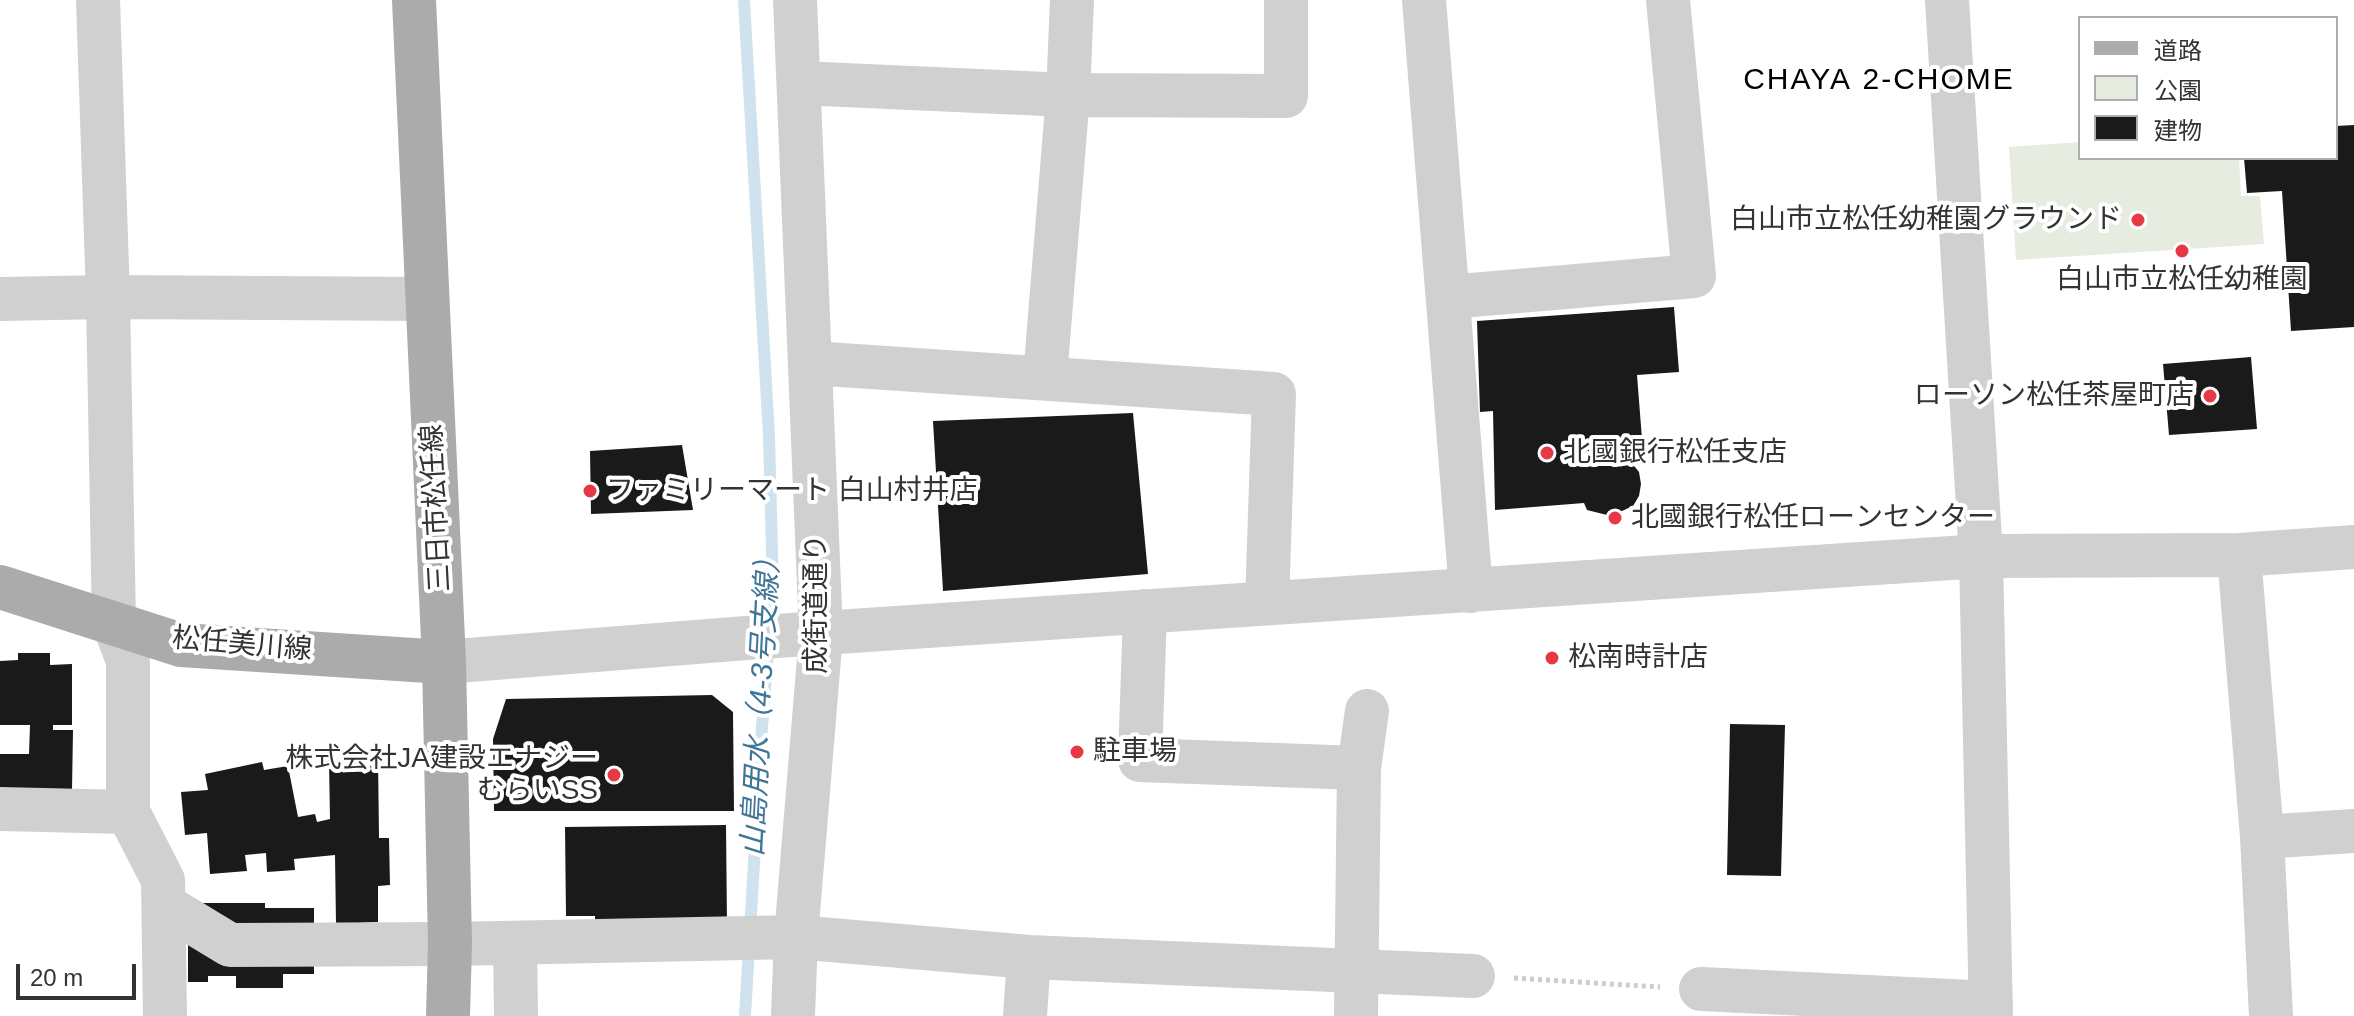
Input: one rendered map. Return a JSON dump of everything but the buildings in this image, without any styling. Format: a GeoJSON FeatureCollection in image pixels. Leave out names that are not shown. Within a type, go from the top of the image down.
{"type":"FeatureCollection","features":[{"type":"Feature","properties":{"kind":"main road","name":"三日市松任線"},"geometry":{"type":"LineString","coordinates":[[414,0],[444,662],[450,944],[448,1016]]}},
{"type":"Feature","properties":{"kind":"main road","name":"松任美川線"},"geometry":{"type":"LineString","coordinates":[[3,590],[181,645],[444,662]]}},
{"type":"Feature","properties":{"kind":"street"},"geometry":{"type":"LineString","coordinates":[[98,0],[114,624],[128,661],[128,812],[163,880],[165,1016]]}},
{"type":"Feature","properties":{"kind":"street","name":"成街道通り"},"geometry":{"type":"LineString","coordinates":[[793,1016],[760,938],[811,363],[795,0]]}},
{"type":"Feature","properties":{"kind":"street"},"geometry":{"type":"LineString","coordinates":[[1045,377],[1068,95],[1072,0]]}},
{"type":"Feature","properties":{"kind":"street"},"geometry":{"type":"LineString","coordinates":[[799,83],[1068,95],[1286,96],[1286,0]]}},
{"type":"Feature","properties":{"kind":"street"},"geometry":{"type":"LineString","coordinates":[[1424,0],[1471,591]]}},
{"type":"Feature","properties":{"kind":"street"},"geometry":{"type":"LineString","coordinates":[[1448,297],[1694,276],[1668,0]]}},
{"type":"Feature","properties":{"kind":"street"},"geometry":{"type":"LineString","coordinates":[[1701,989],[1912,1008],[1991,1010],[1981,556],[1947,0]]}},
{"type":"Feature","properties":{"kind":"street"},"geometry":{"type":"LineString","coordinates":[[0,299],[427,299]]}},
{"type":"Feature","properties":{"kind":"street"},"geometry":{"type":"LineString","coordinates":[[811,363],[1274,394],[1267,603]]}},
{"type":"Feature","properties":{"kind":"street"},"geometry":{"type":"LineString","coordinates":[[444,662],[1145,611],[1981,556],[2239,555],[2354,547]]}},
{"type":"Feature","properties":{"kind":"street"},"geometry":{"type":"LineString","coordinates":[[2239,555],[2262,837],[2271,1016]]}},
{"type":"Feature","properties":{"kind":"street"},"geometry":{"type":"LineString","coordinates":[[1145,611],[1140,760],[1359,768]]}},
{"type":"Feature","properties":{"kind":"street"},"geometry":{"type":"LineString","coordinates":[[1356,1016],[1359,768],[1367,711]]}},
{"type":"Feature","properties":{"kind":"street"},"geometry":{"type":"LineString","coordinates":[[0,809],[128,812]]}},
{"type":"Feature","properties":{"kind":"street"},"geometry":{"type":"LineString","coordinates":[[2262,837],[2354,831]]}},
{"type":"Feature","properties":{"kind":"street"},"geometry":{"type":"LineString","coordinates":[[164,905],[230,945],[760,938],[1029,957],[1473,976]]}},
{"type":"Feature","properties":{"kind":"street"},"geometry":{"type":"LineString","coordinates":[[515,943],[516,1016]]}},
{"type":"Feature","properties":{"kind":"street"},"geometry":{"type":"LineString","coordinates":[[1025,1016],[1029,957]]}},
{"type":"Feature","properties":{"kind":"path"},"geometry":{"type":"LineString","coordinates":[[1473,976],[1701,989]]}},
{"type":"Feature","properties":{"kind":"green space","name":"白山市立松任幼稚園グラウンド"},"geometry":{"type":"Polygon","coordinates":[[[2078,142],[2078,160],[2239,160],[2241,196],[2260,196],[2264,244],[2016,260],[2009,147],[2078,142]]]}},
{"type":"Feature","properties":{"kind":"waterway","name":"山島用水（4-3号支線）"},"geometry":{"type":"LineString","coordinates":[[744,0],[769,436],[773,589],[745,1016]]}},
{"type":"Feature","properties":{"kind":"place","name":"白山市立松任幼稚園グラウンド"},"geometry":{"type":"Point","coordinates":[2138,220]}},
{"type":"Feature","properties":{"kind":"place","name":"白山市立松任幼稚園"},"geometry":{"type":"Point","coordinates":[2182,251]}},
{"type":"Feature","properties":{"kind":"place","name":"ローソン松任茶屋町店"},"geometry":{"type":"Point","coordinates":[2210,396]}},
{"type":"Feature","properties":{"kind":"place","name":"北國銀行松任支店"},"geometry":{"type":"Point","coordinates":[1547,453]}},
{"type":"Feature","properties":{"kind":"place","name":"ファミリーマート 白山村井店"},"geometry":{"type":"Point","coordinates":[590,491]}},
{"type":"Feature","properties":{"kind":"place","name":"北國銀行松任ローンセンター"},"geometry":{"type":"Point","coordinates":[1615,518]}},
{"type":"Feature","properties":{"kind":"place","name":"松南時計店"},"geometry":{"type":"Point","coordinates":[1552,658]}},
{"type":"Feature","properties":{"kind":"place","name":"駐車場"},"geometry":{"type":"Point","coordinates":[1077,752]}},
{"type":"Feature","properties":{"kind":"place","name":"株式会社JA建設エナジー むらいSS"},"geometry":{"type":"Point","coordinates":[614,775]}},
{"type":"Feature","properties":{"kind":"district","name":"CHAYA 2-CHOME"},"geometry":{"type":"Point","coordinates":[1879,81]}}]}
